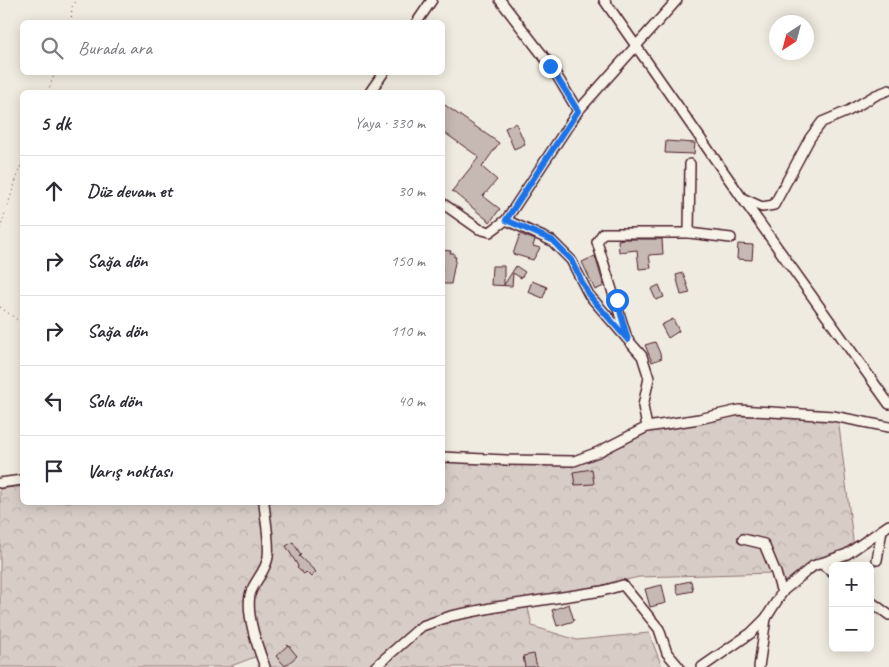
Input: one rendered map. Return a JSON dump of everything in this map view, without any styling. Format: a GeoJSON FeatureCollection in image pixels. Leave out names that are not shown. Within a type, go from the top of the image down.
{"type":"FeatureCollection","features":[{"type":"Feature","properties":{"kind":"street"},"geometry":{"type":"LineString","coordinates":[[418,20],[432,0]]}},
{"type":"Feature","properties":{"kind":"street"},"geometry":{"type":"LineString","coordinates":[[500,0],[550,66],[578,111]]}},
{"type":"Feature","properties":{"kind":"street"},"geometry":{"type":"LineString","coordinates":[[604,0],[889,404]]}},
{"type":"Feature","properties":{"kind":"street"},"geometry":{"type":"LineString","coordinates":[[445,205],[479,228],[490,232],[500,226],[506,220],[578,111],[677,0]]}},
{"type":"Feature","properties":{"kind":"street"},"geometry":{"type":"LineString","coordinates":[[371,90],[382,75]]}},
{"type":"Feature","properties":{"kind":"street"},"geometry":{"type":"LineString","coordinates":[[742,198],[762,207],[774,205],[810,138],[822,122],[889,90]]}},
{"type":"Feature","properties":{"kind":"street"},"geometry":{"type":"LineString","coordinates":[[689,233],[690,164]]}},
{"type":"Feature","properties":{"kind":"street"},"geometry":{"type":"LineString","coordinates":[[506,220],[552,240],[571,260],[588,294],[642,356],[649,378],[643,406],[648,427]]}},
{"type":"Feature","properties":{"kind":"street"},"geometry":{"type":"LineString","coordinates":[[628,340],[597,242],[603,233],[689,233],[731,238]]}},
{"type":"Feature","properties":{"kind":"street"},"geometry":{"type":"LineString","coordinates":[[445,457],[574,461],[598,452],[648,427],[699,420],[739,410],[833,416],[889,427]]}},
{"type":"Feature","properties":{"kind":"street"},"geometry":{"type":"LineString","coordinates":[[0,482],[20,480]]}},
{"type":"Feature","properties":{"kind":"street"},"geometry":{"type":"LineString","coordinates":[[264,505],[268,556],[264,570],[250,594],[250,610],[257,646],[265,667]]}},
{"type":"Feature","properties":{"kind":"street"},"geometry":{"type":"LineString","coordinates":[[877,560],[885,527]]}},
{"type":"Feature","properties":{"kind":"street"},"geometry":{"type":"LineString","coordinates":[[702,667],[752,634],[766,618],[782,594],[813,566],[846,554],[885,527]]}},
{"type":"Feature","properties":{"kind":"street"},"geometry":{"type":"LineString","coordinates":[[743,539],[764,544],[782,594]]}},
{"type":"Feature","properties":{"kind":"street"},"geometry":{"type":"LineString","coordinates":[[820,563],[829,569]]}},
{"type":"Feature","properties":{"kind":"street"},"geometry":{"type":"LineString","coordinates":[[375,667],[422,626],[451,616],[496,607],[602,591],[623,585],[659,629],[667,653],[678,667]]}},
{"type":"Feature","properties":{"kind":"street"},"geometry":{"type":"LineString","coordinates":[[874,604],[889,616]]}},
{"type":"Feature","properties":{"kind":"street"},"geometry":{"type":"LineString","coordinates":[[759,667],[766,618]]}},
{"type":"Feature","properties":{"kind":"path"},"geometry":{"type":"LineString","coordinates":[[70,20],[72,7],[77,0]]}},
{"type":"Feature","properties":{"kind":"path"},"geometry":{"type":"LineString","coordinates":[[49,90],[54,75]]}},
{"type":"Feature","properties":{"kind":"path"},"geometry":{"type":"LineString","coordinates":[[0,229],[20,168]]}},
{"type":"Feature","properties":{"kind":"path"},"geometry":{"type":"LineString","coordinates":[[0,307],[20,322]]}},
{"type":"Feature","properties":{"kind":"green space"},"geometry":{"type":"Polygon","coordinates":[[[739,416],[838,418],[854,549],[829,562],[829,564],[783,591],[775,573],[639,577],[527,603],[532,626],[577,640],[649,633],[662,667],[269,667],[260,655],[231,667],[0,667],[0,489],[20,486],[20,505],[445,505],[445,458],[567,461],[647,427],[739,416]]]}},
{"type":"Feature","properties":{"kind":"building"},"geometry":{"type":"Polygon","coordinates":[[[445,105],[499,143],[482,167],[497,180],[483,196],[500,209],[490,222],[452,191],[479,157],[445,133],[445,105]]]}},
{"type":"Feature","properties":{"kind":"building"},"geometry":{"type":"Polygon","coordinates":[[[516,123],[525,144],[514,149],[505,128],[516,123]]]}},
{"type":"Feature","properties":{"kind":"building"},"geometry":{"type":"Polygon","coordinates":[[[666,141],[695,143],[694,154],[665,153],[666,141]]]}},
{"type":"Feature","properties":{"kind":"building"},"geometry":{"type":"Polygon","coordinates":[[[520,234],[535,240],[533,246],[540,248],[533,260],[513,254],[520,234]]]}},
{"type":"Feature","properties":{"kind":"building"},"geometry":{"type":"Polygon","coordinates":[[[662,239],[663,254],[649,255],[651,268],[639,269],[637,250],[619,252],[618,240],[662,239]]]}},
{"type":"Feature","properties":{"kind":"building"},"geometry":{"type":"Polygon","coordinates":[[[738,244],[753,245],[752,260],[737,259],[738,244]]]}},
{"type":"Feature","properties":{"kind":"building"},"geometry":{"type":"Polygon","coordinates":[[[445,250],[451,251],[450,253],[454,253],[454,257],[456,257],[451,284],[445,284],[445,250]]]}},
{"type":"Feature","properties":{"kind":"building"},"geometry":{"type":"Polygon","coordinates":[[[595,256],[604,286],[595,290],[582,262],[595,256]]]}},
{"type":"Feature","properties":{"kind":"building"},"geometry":{"type":"Polygon","coordinates":[[[492,266],[504,266],[504,285],[516,266],[525,272],[521,278],[513,273],[512,286],[491,285],[492,266]]]}},
{"type":"Feature","properties":{"kind":"building"},"geometry":{"type":"Polygon","coordinates":[[[683,273],[690,293],[681,295],[676,275],[683,273]]]}},
{"type":"Feature","properties":{"kind":"building"},"geometry":{"type":"Polygon","coordinates":[[[532,281],[547,287],[543,298],[528,292],[532,281]]]}},
{"type":"Feature","properties":{"kind":"building"},"geometry":{"type":"Polygon","coordinates":[[[659,285],[664,297],[656,300],[651,289],[659,285]]]}},
{"type":"Feature","properties":{"kind":"building"},"geometry":{"type":"Polygon","coordinates":[[[673,319],[679,331],[668,338],[661,325],[673,319]]]}},
{"type":"Feature","properties":{"kind":"building"},"geometry":{"type":"Polygon","coordinates":[[[655,342],[662,358],[652,362],[645,345],[655,342]]]}},
{"type":"Feature","properties":{"kind":"building"},"geometry":{"type":"Polygon","coordinates":[[[592,469],[594,484],[575,485],[573,472],[592,469]]]}},
{"type":"Feature","properties":{"kind":"building"},"geometry":{"type":"Polygon","coordinates":[[[293,542],[301,555],[299,556],[316,572],[311,577],[306,572],[304,574],[297,568],[298,566],[286,546],[293,542]]]}},
{"type":"Feature","properties":{"kind":"building"},"geometry":{"type":"Polygon","coordinates":[[[691,581],[693,591],[678,594],[676,584],[691,581]]]}},
{"type":"Feature","properties":{"kind":"building"},"geometry":{"type":"Polygon","coordinates":[[[662,585],[666,603],[650,607],[645,589],[662,585]]]}},
{"type":"Feature","properties":{"kind":"building"},"geometry":{"type":"Polygon","coordinates":[[[569,604],[574,621],[557,626],[552,610],[569,604]]]}},
{"type":"Feature","properties":{"kind":"building"},"geometry":{"type":"Polygon","coordinates":[[[288,645],[297,656],[285,666],[276,656],[288,645]]]}},
{"type":"Feature","properties":{"kind":"building"},"geometry":{"type":"Polygon","coordinates":[[[534,654],[537,667],[525,667],[523,656],[534,654]]]}},
{"type":"Feature","properties":{"kind":"route"},"geometry":{"type":"LineString","coordinates":[[550,66],[578,111],[506,220],[552,240],[571,260],[588,294],[628,340],[617,300]]}}]}
